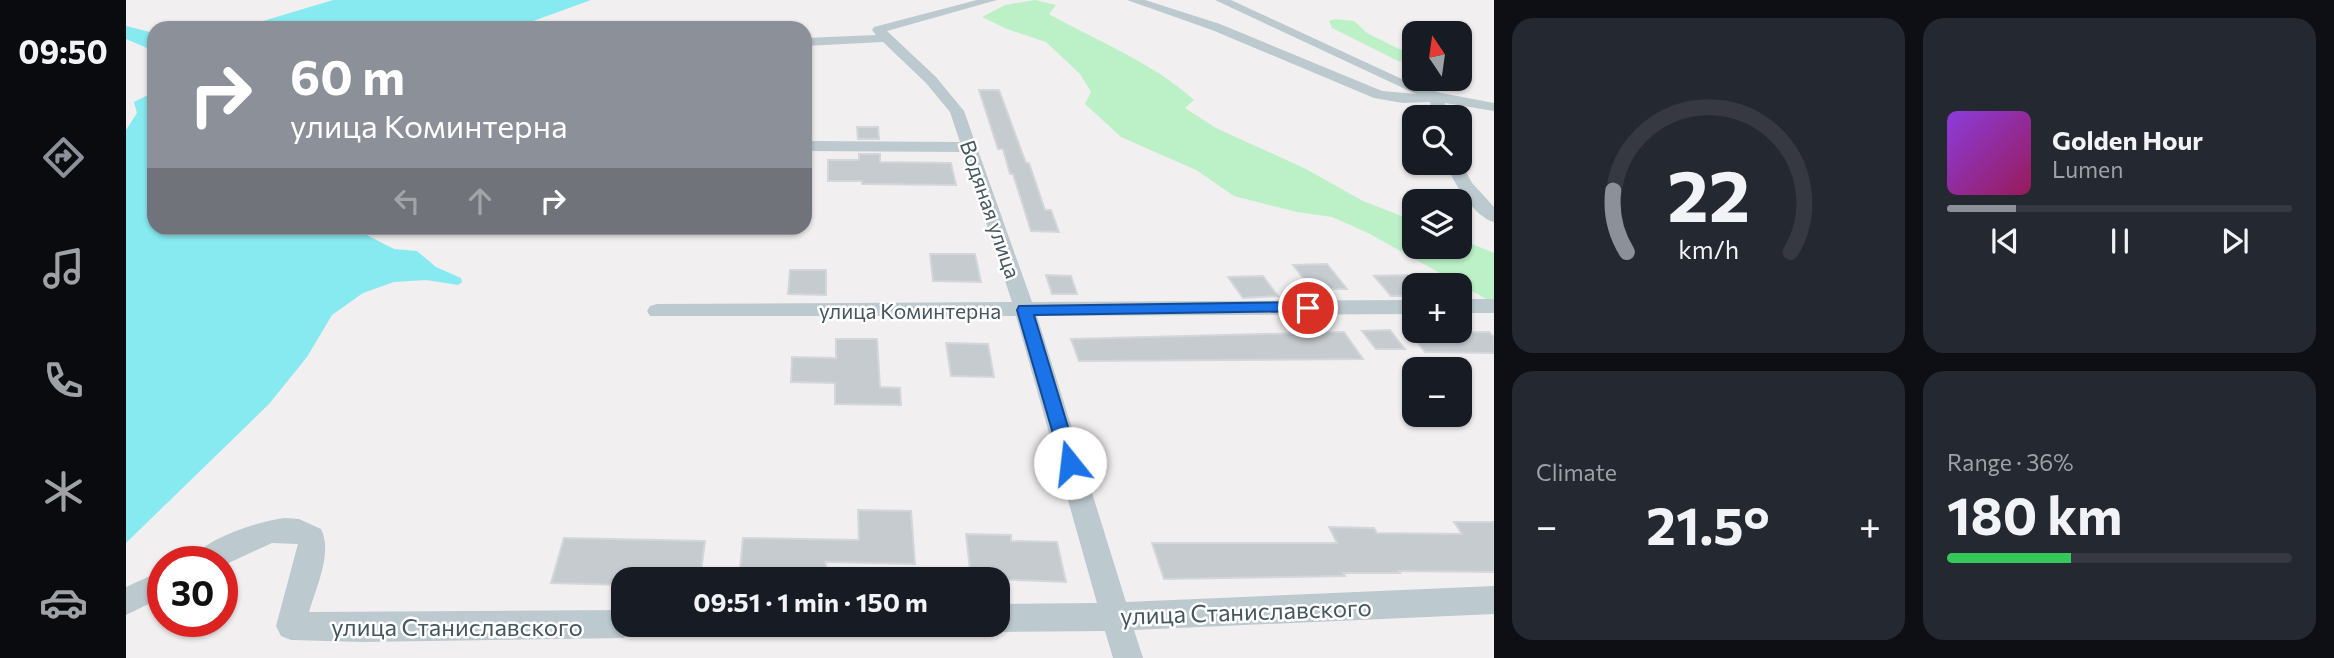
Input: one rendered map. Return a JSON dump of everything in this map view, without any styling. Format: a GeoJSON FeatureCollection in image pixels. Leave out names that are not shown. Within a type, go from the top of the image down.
{"type":"FeatureCollection","features":[{"type":"Feature","properties":{"kind":"street"},"geometry":{"type":"LineString","coordinates":[[812,41],[883,34],[991,0]]}},
{"type":"Feature","properties":{"kind":"street"},"geometry":{"type":"LineString","coordinates":[[1133,0],[1216,27],[1379,95],[1403,99],[1438,97]]}},
{"type":"Feature","properties":{"kind":"street"},"geometry":{"type":"LineString","coordinates":[[1220,0],[1363,68],[1438,97],[1491,106]]}},
{"type":"Feature","properties":{"kind":"street","name":"Водяная улица"},"geometry":{"type":"LineString","coordinates":[[883,34],[948,97],[957,111],[1025,310],[1128,658]]}},
{"type":"Feature","properties":{"kind":"street"},"geometry":{"type":"LineString","coordinates":[[1437,105],[1438,97]]}},
{"type":"Feature","properties":{"kind":"street"},"geometry":{"type":"LineString","coordinates":[[812,146],[970,148]]}},
{"type":"Feature","properties":{"kind":"street"},"geometry":{"type":"LineString","coordinates":[[1458,175],[1494,217]]}},
{"type":"Feature","properties":{"kind":"street"},"geometry":{"type":"LineString","coordinates":[[1472,306],[1494,306]]}},
{"type":"Feature","properties":{"kind":"street","name":"улица Коминтерна"},"geometry":{"type":"LineString","coordinates":[[657,311],[1402,307]]}},
{"type":"Feature","properties":{"kind":"street","name":"улица Станиславского"},"geometry":{"type":"LineString","coordinates":[[235,546],[279,529],[300,529],[312,537],[312,552],[291,626],[363,628],[611,624]]}},
{"type":"Feature","properties":{"kind":"street"},"geometry":{"type":"LineString","coordinates":[[126,601],[147,591]]}},
{"type":"Feature","properties":{"kind":"street","name":"улица Станиславского"},"geometry":{"type":"LineString","coordinates":[[1010,618],[1114,617],[1494,600]]}},
{"type":"Feature","properties":{"kind":"green space"},"geometry":{"type":"Polygon","coordinates":[[[1035,0],[1056,5],[1049,14],[1160,74],[1194,100],[1185,108],[1216,128],[1306,169],[1363,201],[1402,216],[1402,252],[1332,217],[1297,212],[1234,196],[1196,170],[1121,137],[1085,104],[1091,92],[1080,74],[1046,42],[982,17],[1005,5],[1035,0]]]}},
{"type":"Feature","properties":{"kind":"green space"},"geometry":{"type":"Polygon","coordinates":[[[1329,21],[1354,21],[1367,33],[1402,50],[1402,61],[1332,28],[1329,21]]]}},
{"type":"Feature","properties":{"kind":"green space"},"geometry":{"type":"Polygon","coordinates":[[[1472,244],[1494,253],[1494,298],[1490,301],[1472,291],[1472,273],[1440,273],[1415,259],[1472,259],[1472,244]]]}},
{"type":"Feature","properties":{"kind":"water"},"geometry":{"type":"Polygon","coordinates":[[[333,0],[591,0],[533,21],[263,21],[333,0]]]}},
{"type":"Feature","properties":{"kind":"water"},"geometry":{"type":"Polygon","coordinates":[[[126,26],[147,31],[147,48],[126,39],[126,26]]]}},
{"type":"Feature","properties":{"kind":"water"},"geometry":{"type":"Polygon","coordinates":[[[147,96],[147,235],[367,235],[394,249],[417,251],[436,267],[461,278],[462,282],[458,285],[426,280],[394,282],[363,293],[332,315],[307,357],[269,404],[126,543],[126,130],[137,113],[134,102],[147,96]]]}},
{"type":"Feature","properties":{"kind":"building"},"geometry":{"type":"Polygon","coordinates":[[[979,90],[999,90],[1045,210],[1051,210],[1059,232],[1031,231],[1013,174],[1010,174],[1003,149],[998,149],[979,90]]]}},
{"type":"Feature","properties":{"kind":"building"},"geometry":{"type":"Polygon","coordinates":[[[857,127],[878,127],[879,139],[858,139],[857,127]]]}},
{"type":"Feature","properties":{"kind":"building"},"geometry":{"type":"Polygon","coordinates":[[[859,154],[880,154],[880,162],[951,163],[956,185],[828,181],[828,160],[859,160],[859,154]]]}},
{"type":"Feature","properties":{"kind":"building"},"geometry":{"type":"Polygon","coordinates":[[[930,254],[975,254],[981,282],[933,281],[930,254]]]}},
{"type":"Feature","properties":{"kind":"building"},"geometry":{"type":"Polygon","coordinates":[[[1327,264],[1347,289],[1312,289],[1293,265],[1327,264]]]}},
{"type":"Feature","properties":{"kind":"building"},"geometry":{"type":"Polygon","coordinates":[[[790,270],[826,270],[826,295],[788,294],[790,270]]]}},
{"type":"Feature","properties":{"kind":"building"},"geometry":{"type":"Polygon","coordinates":[[[1046,275],[1071,276],[1077,294],[1052,294],[1046,275]]]}},
{"type":"Feature","properties":{"kind":"building"},"geometry":{"type":"Polygon","coordinates":[[[1402,275],[1402,296],[1391,296],[1374,276],[1402,275]]]}},
{"type":"Feature","properties":{"kind":"building"},"geometry":{"type":"Polygon","coordinates":[[[1263,276],[1278,296],[1243,298],[1228,277],[1263,276]]]}},
{"type":"Feature","properties":{"kind":"building"},"geometry":{"type":"Polygon","coordinates":[[[1390,330],[1405,349],[1376,349],[1362,331],[1390,330]]]}},
{"type":"Feature","properties":{"kind":"building"},"geometry":{"type":"Polygon","coordinates":[[[1344,332],[1363,359],[1079,361],[1071,339],[1344,332]]]}},
{"type":"Feature","properties":{"kind":"building"},"geometry":{"type":"Polygon","coordinates":[[[1472,332],[1489,332],[1494,337],[1494,353],[1425,352],[1418,343],[1472,343],[1472,332]]]}},
{"type":"Feature","properties":{"kind":"building"},"geometry":{"type":"Polygon","coordinates":[[[836,339],[877,339],[880,387],[900,388],[901,405],[835,404],[835,383],[791,382],[792,357],[836,358],[836,339]]]}},
{"type":"Feature","properties":{"kind":"building"},"geometry":{"type":"Polygon","coordinates":[[[946,343],[988,344],[994,377],[951,376],[946,343]]]}},
{"type":"Feature","properties":{"kind":"building"},"geometry":{"type":"Polygon","coordinates":[[[858,510],[911,511],[915,564],[826,562],[826,567],[740,567],[743,538],[859,540],[858,510]]]}},
{"type":"Feature","properties":{"kind":"building"},"geometry":{"type":"Polygon","coordinates":[[[1454,522],[1494,522],[1494,572],[1399,571],[1400,573],[1343,573],[1345,576],[1164,579],[1152,543],[1337,543],[1329,527],[1374,528],[1377,533],[1462,534],[1454,522]]]}},
{"type":"Feature","properties":{"kind":"building"},"geometry":{"type":"Polygon","coordinates":[[[966,534],[1011,535],[1011,541],[1057,542],[1066,582],[1010,580],[1010,567],[970,567],[966,534]]]}},
{"type":"Feature","properties":{"kind":"building"},"geometry":{"type":"Polygon","coordinates":[[[564,538],[705,541],[702,567],[611,567],[611,585],[551,583],[564,538]]]}},
{"type":"Feature","properties":{"kind":"route"},"geometry":{"type":"LineString","coordinates":[[1070,463],[1025,310],[1308,308]]}}]}
